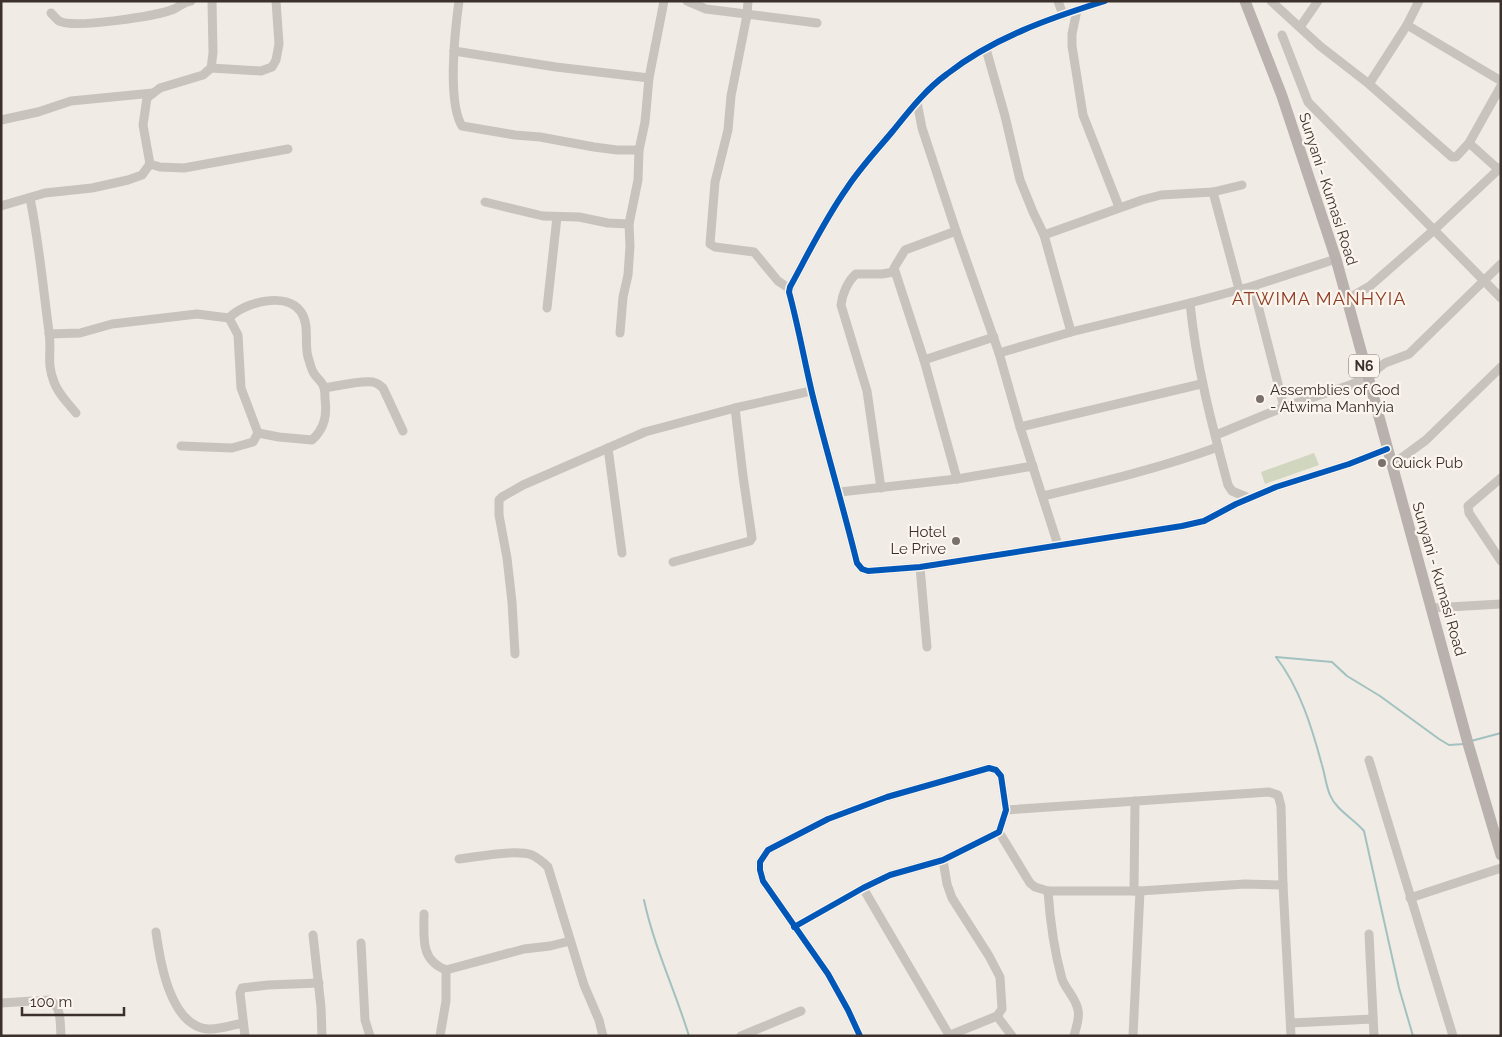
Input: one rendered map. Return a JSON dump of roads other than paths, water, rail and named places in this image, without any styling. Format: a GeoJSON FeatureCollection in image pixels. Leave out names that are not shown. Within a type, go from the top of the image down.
{"type":"FeatureCollection","features":[{"type":"Feature","properties":{"kind":"main road","name":"Sunyani - Kumasi Road"},"geometry":{"type":"LineString","coordinates":[[1245,1],[1282,96],[1336,259],[1468,742],[1501,855]]}},
{"type":"Feature","properties":{"kind":"street"},"geometry":{"type":"LineString","coordinates":[[51,13],[60,22],[78,24],[149,16],[174,9],[185,2],[191,1]]}},
{"type":"Feature","properties":{"kind":"street"},"geometry":{"type":"LineString","coordinates":[[1,206],[45,193],[92,188],[142,175],[150,164],[142,125],[147,98],[160,88],[203,75],[211,68],[213,53],[212,1]]}},
{"type":"Feature","properties":{"kind":"street"},"geometry":{"type":"LineString","coordinates":[[211,68],[261,71],[272,67],[276,60],[279,44],[276,1]]}},
{"type":"Feature","properties":{"kind":"street"},"geometry":{"type":"LineString","coordinates":[[459,1],[453,83],[462,126],[515,135],[540,137],[594,148],[639,150]]}},
{"type":"Feature","properties":{"kind":"street"},"geometry":{"type":"LineString","coordinates":[[686,1],[706,9],[816,23]]}},
{"type":"Feature","properties":{"kind":"street"},"geometry":{"type":"LineString","coordinates":[[748,1],[731,96],[730,119],[715,182],[710,244],[714,247],[754,252],[778,281],[790,289]]}},
{"type":"Feature","properties":{"kind":"street"},"geometry":{"type":"LineString","coordinates":[[1058,1],[1063,15]]}},
{"type":"Feature","properties":{"kind":"street"},"geometry":{"type":"LineString","coordinates":[[1105,1],[1026,29],[986,49],[947,73],[917,102],[847,188],[822,229],[790,289],[811,391],[840,492],[857,563],[868,572],[879,572],[1102,539],[1204,521],[1249,498],[1276,487],[1349,464],[1387,449]]}},
{"type":"Feature","properties":{"kind":"street"},"geometry":{"type":"LineString","coordinates":[[1271,1],[1281,4],[1300,27],[1320,46],[1369,84],[1452,157],[1456,157],[1469,143],[1501,86]]}},
{"type":"Feature","properties":{"kind":"street"},"geometry":{"type":"LineString","coordinates":[[1300,27],[1318,1]]}},
{"type":"Feature","properties":{"kind":"street"},"geometry":{"type":"LineString","coordinates":[[1369,84],[1407,25],[1419,1]]}},
{"type":"Feature","properties":{"kind":"street"},"geometry":{"type":"LineString","coordinates":[[620,333],[623,297],[628,275],[629,224],[638,180],[639,150],[661,2]]}},
{"type":"Feature","properties":{"kind":"street"},"geometry":{"type":"LineString","coordinates":[[1077,10],[1072,34],[1072,46],[1083,115],[1119,208]]}},
{"type":"Feature","properties":{"kind":"street"},"geometry":{"type":"LineString","coordinates":[[1407,25],[1501,81]]}},
{"type":"Feature","properties":{"kind":"street"},"geometry":{"type":"LineString","coordinates":[[1282,35],[1308,102],[1501,298]]}},
{"type":"Feature","properties":{"kind":"street"},"geometry":{"type":"LineString","coordinates":[[986,49],[1005,116],[1020,180],[1032,212],[1044,235],[1071,332]]}},
{"type":"Feature","properties":{"kind":"street"},"geometry":{"type":"LineString","coordinates":[[454,51],[556,67],[650,78]]}},
{"type":"Feature","properties":{"kind":"street"},"geometry":{"type":"LineString","coordinates":[[1,120],[38,112],[71,101],[153,93]]}},
{"type":"Feature","properties":{"kind":"street"},"geometry":{"type":"LineString","coordinates":[[917,102],[922,128],[994,337],[1020,427],[1058,545]]}},
{"type":"Feature","properties":{"kind":"street"},"geometry":{"type":"LineString","coordinates":[[1346,300],[1370,286],[1434,230],[1499,168],[1469,143]]}},
{"type":"Feature","properties":{"kind":"street"},"geometry":{"type":"LineString","coordinates":[[150,164],[160,167],[184,168],[288,149]]}},
{"type":"Feature","properties":{"kind":"street"},"geometry":{"type":"LineString","coordinates":[[1044,235],[1161,195],[1213,192],[1242,185]]}},
{"type":"Feature","properties":{"kind":"street"},"geometry":{"type":"LineString","coordinates":[[1213,192],[1239,289]]}},
{"type":"Feature","properties":{"kind":"street"},"geometry":{"type":"LineString","coordinates":[[30,198],[42,270],[49,334],[48,362],[54,382],[61,395],[76,413]]}},
{"type":"Feature","properties":{"kind":"street"},"geometry":{"type":"LineString","coordinates":[[485,202],[534,214],[629,224]]}},
{"type":"Feature","properties":{"kind":"street"},"geometry":{"type":"LineString","coordinates":[[548,308],[557,217]]}},
{"type":"Feature","properties":{"kind":"street"},"geometry":{"type":"LineString","coordinates":[[956,231],[905,250],[897,262],[894,272],[924,360],[957,478]]}},
{"type":"Feature","properties":{"kind":"street"},"geometry":{"type":"LineString","coordinates":[[999,353],[1071,332],[1252,286],[1336,259]]}},
{"type":"Feature","properties":{"kind":"street"},"geometry":{"type":"LineString","coordinates":[[1216,434],[1284,407],[1350,385],[1367,377],[1385,363],[1408,354],[1501,264]]}},
{"type":"Feature","properties":{"kind":"street"},"geometry":{"type":"LineString","coordinates":[[881,488],[865,383],[841,305],[843,295],[856,274],[894,272]]}},
{"type":"Feature","properties":{"kind":"street"},"geometry":{"type":"LineString","coordinates":[[1252,286],[1284,407]]}},
{"type":"Feature","properties":{"kind":"street"},"geometry":{"type":"LineString","coordinates":[[229,318],[236,311],[264,301],[292,304],[301,312],[305,322],[308,359],[314,374],[324,388],[327,414],[320,433],[312,440],[258,433]]}},
{"type":"Feature","properties":{"kind":"street"},"geometry":{"type":"LineString","coordinates":[[1190,303],[1201,384],[1216,434],[1228,485],[1232,491],[1249,498]]}},
{"type":"Feature","properties":{"kind":"street"},"geometry":{"type":"LineString","coordinates":[[49,334],[80,332],[112,324],[197,314],[229,318]]}},
{"type":"Feature","properties":{"kind":"street"},"geometry":{"type":"LineString","coordinates":[[182,446],[232,448],[253,442],[258,433],[241,388],[238,335],[229,318]]}},
{"type":"Feature","properties":{"kind":"street"},"geometry":{"type":"LineString","coordinates":[[924,360],[994,337]]}},
{"type":"Feature","properties":{"kind":"street"},"geometry":{"type":"LineString","coordinates":[[1392,465],[1426,440],[1501,368]]}},
{"type":"Feature","properties":{"kind":"street"},"geometry":{"type":"LineString","coordinates":[[324,388],[366,382],[374,382],[380,385],[403,431]]}},
{"type":"Feature","properties":{"kind":"street"},"geometry":{"type":"LineString","coordinates":[[1020,427],[1201,384]]}},
{"type":"Feature","properties":{"kind":"street"},"geometry":{"type":"LineString","coordinates":[[515,654],[507,558],[499,515],[500,500],[506,493],[644,432],[735,408],[811,391]]}},
{"type":"Feature","properties":{"kind":"street"},"geometry":{"type":"LineString","coordinates":[[673,562],[750,541],[752,538],[735,408]]}},
{"type":"Feature","properties":{"kind":"street"},"geometry":{"type":"LineString","coordinates":[[608,448],[622,553]]}},
{"type":"Feature","properties":{"kind":"street"},"geometry":{"type":"LineString","coordinates":[[1043,496],[1110,481],[1172,464],[1218,448]]}},
{"type":"Feature","properties":{"kind":"street"},"geometry":{"type":"LineString","coordinates":[[840,492],[957,478],[1033,466]]}},
{"type":"Feature","properties":{"kind":"street"},"geometry":{"type":"LineString","coordinates":[[1500,559],[1469,513],[1468,506],[1501,478]]}},
{"type":"Feature","properties":{"kind":"street"},"geometry":{"type":"LineString","coordinates":[[920,567],[927,646]]}},
{"type":"Feature","properties":{"kind":"street"},"geometry":{"type":"LineString","coordinates":[[1431,608],[1501,604]]}},
{"type":"Feature","properties":{"kind":"street"},"geometry":{"type":"LineString","coordinates":[[1369,760],[1453,1036]]}},
{"type":"Feature","properties":{"kind":"street"},"geometry":{"type":"LineString","coordinates":[[794,927],[890,875],[944,860],[999,832],[1006,810],[1001,776],[996,770],[989,768],[887,797],[828,819],[768,850],[760,862],[763,880],[794,927],[828,974],[860,1036]]}},
{"type":"Feature","properties":{"kind":"street"},"geometry":{"type":"LineString","coordinates":[[1006,810],[1269,792],[1278,795],[1281,806],[1291,1036]]}},
{"type":"Feature","properties":{"kind":"street"},"geometry":{"type":"LineString","coordinates":[[1133,1036],[1137,891],[1135,801]]}},
{"type":"Feature","properties":{"kind":"street"},"geometry":{"type":"LineString","coordinates":[[999,832],[1030,884],[1048,891],[1137,891],[1245,884],[1283,886]]}},
{"type":"Feature","properties":{"kind":"street"},"geometry":{"type":"LineString","coordinates":[[459,859],[519,853],[530,854],[548,867],[570,942],[584,985],[599,1020],[603,1036]]}},
{"type":"Feature","properties":{"kind":"street"},"geometry":{"type":"LineString","coordinates":[[863,888],[948,1036],[959,1034],[997,1016],[1002,1009],[1000,977],[989,956],[952,898],[947,884],[944,860]]}},
{"type":"Feature","properties":{"kind":"street"},"geometry":{"type":"LineString","coordinates":[[1410,898],[1501,868]]}},
{"type":"Feature","properties":{"kind":"street"},"geometry":{"type":"LineString","coordinates":[[1048,891],[1051,929],[1063,981],[1076,1001],[1078,1010],[1079,1020],[1074,1036]]}},
{"type":"Feature","properties":{"kind":"street"},"geometry":{"type":"LineString","coordinates":[[424,914],[424,942],[428,958],[436,966],[446,970],[524,949],[570,942]]}},
{"type":"Feature","properties":{"kind":"street"},"geometry":{"type":"LineString","coordinates":[[156,932],[162,969],[169,992],[182,1013],[190,1021],[210,1032],[242,1022]]}},
{"type":"Feature","properties":{"kind":"street"},"geometry":{"type":"LineString","coordinates":[[1370,934],[1374,1036]]}},
{"type":"Feature","properties":{"kind":"street"},"geometry":{"type":"LineString","coordinates":[[313,935],[319,983],[322,1036]]}},
{"type":"Feature","properties":{"kind":"street"},"geometry":{"type":"LineString","coordinates":[[361,943],[365,1020],[370,1036]]}},
{"type":"Feature","properties":{"kind":"street"},"geometry":{"type":"LineString","coordinates":[[440,1036],[445,1006],[446,970]]}},
{"type":"Feature","properties":{"kind":"street"},"geometry":{"type":"LineString","coordinates":[[244,1036],[240,993],[244,987],[319,983]]}},
{"type":"Feature","properties":{"kind":"street"},"geometry":{"type":"LineString","coordinates":[[1,1003],[48,1000],[54,1002],[57,1006],[61,1036]]}},
{"type":"Feature","properties":{"kind":"street"},"geometry":{"type":"LineString","coordinates":[[741,1036],[756,1033],[801,1011]]}},
{"type":"Feature","properties":{"kind":"street"},"geometry":{"type":"LineString","coordinates":[[997,1016],[1012,1036]]}},
{"type":"Feature","properties":{"kind":"street"},"geometry":{"type":"LineString","coordinates":[[1291,1024],[1373,1019]]}},
{"type":"Feature","properties":{"kind":"waterway"},"geometry":{"type":"LineString","coordinates":[[1276,657],[1292,682],[1304,709],[1330,795],[1336,805],[1364,831],[1399,988],[1413,1036]]}},
{"type":"Feature","properties":{"kind":"waterway"},"geometry":{"type":"LineString","coordinates":[[1276,657],[1332,662],[1347,676],[1380,696],[1439,739],[1449,745],[1464,744]]}},
{"type":"Feature","properties":{"kind":"waterway"},"geometry":{"type":"LineString","coordinates":[[1471,741],[1501,733]]}},
{"type":"Feature","properties":{"kind":"waterway"},"geometry":{"type":"LineString","coordinates":[[644,900],[653,935],[689,1036]]}},
{"type":"Feature","properties":{"kind":"place","name":"Assemblies of God - Atwima Manhyia"},"geometry":{"type":"Point","coordinates":[1260,399]}},
{"type":"Feature","properties":{"kind":"place","name":"Quick Pub"},"geometry":{"type":"Point","coordinates":[1382,463]}},
{"type":"Feature","properties":{"kind":"place","name":"Hotel Le Prive"},"geometry":{"type":"Point","coordinates":[956,541]}},
{"type":"Feature","properties":{"kind":"district","name":"ATWIMA MANHYIA"},"geometry":{"type":"Point","coordinates":[1319,299]}}]}
